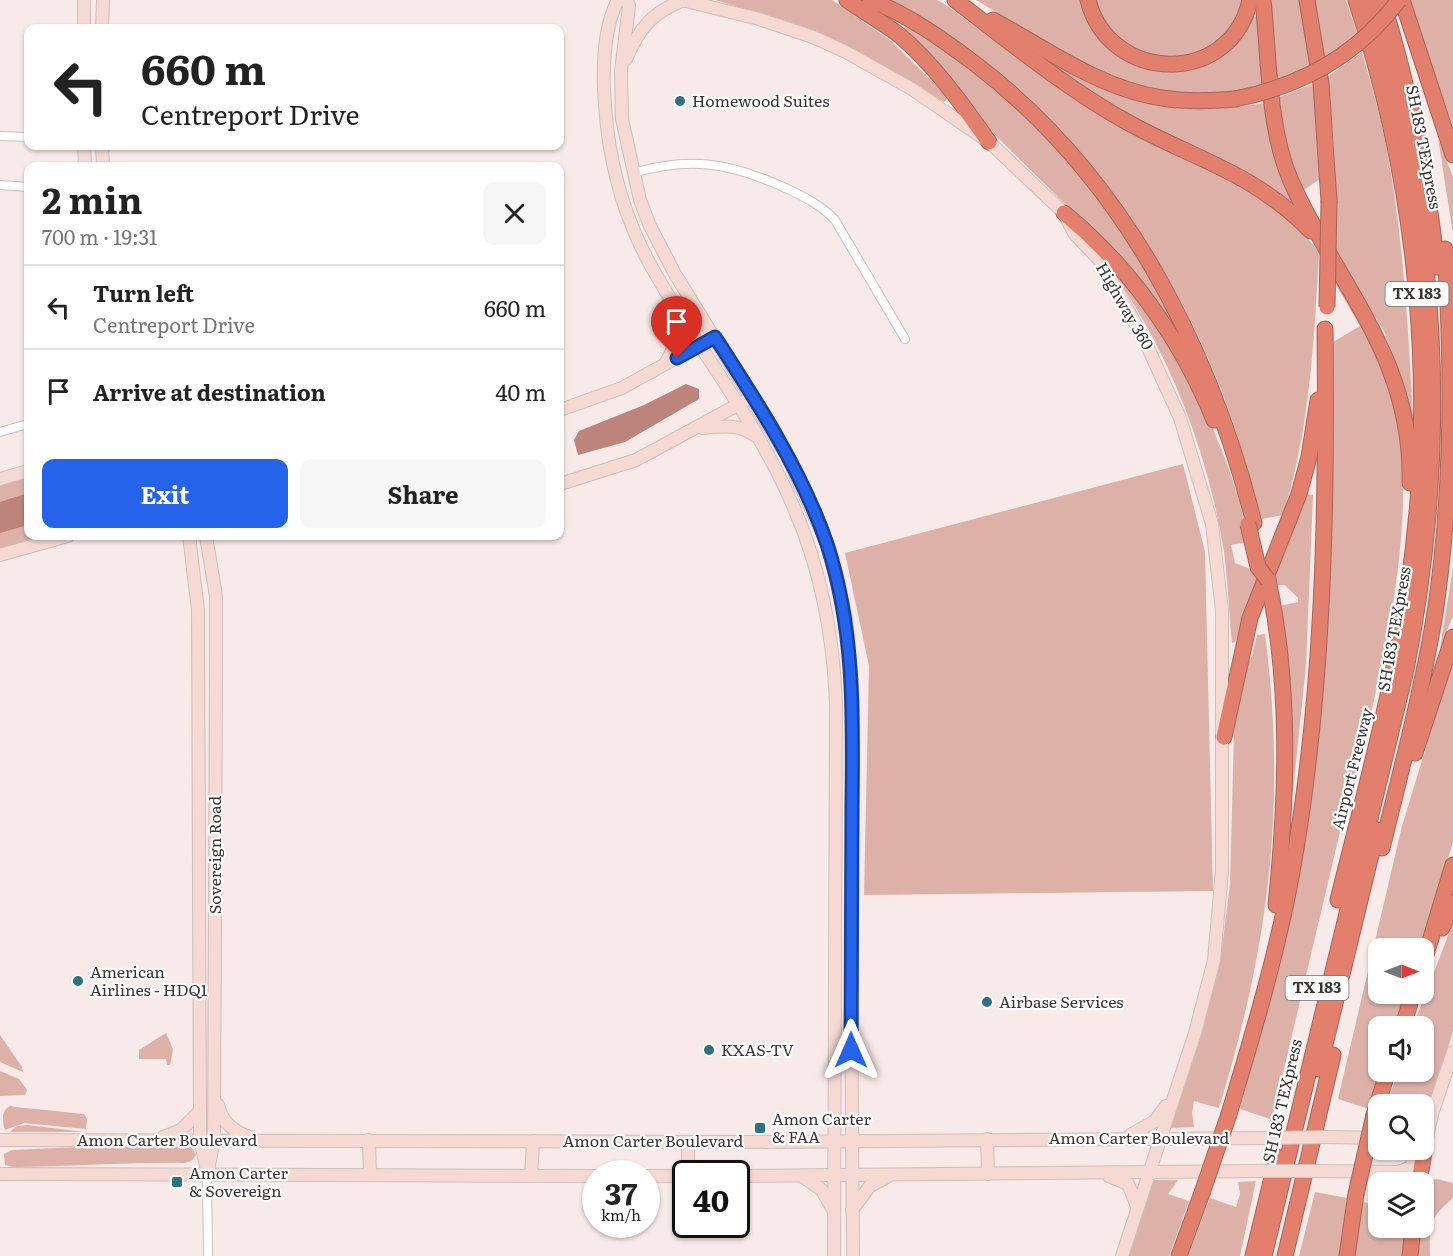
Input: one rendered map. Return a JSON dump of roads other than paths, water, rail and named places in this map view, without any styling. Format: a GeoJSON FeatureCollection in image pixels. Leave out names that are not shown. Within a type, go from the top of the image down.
{"type":"FeatureCollection","features":[{"type":"Feature","properties":{"kind":"highway"},"geometry":{"type":"LineString","coordinates":[[847,0],[897,34],[919,55],[962,103],[989,142]]}},
{"type":"Feature","properties":{"kind":"highway"},"geometry":{"type":"LineString","coordinates":[[870,0],[910,20],[988,73],[1050,129],[1104,192],[1154,271],[1194,345],[1237,455],[1251,523]]}},
{"type":"Feature","properties":{"kind":"highway"},"geometry":{"type":"LineString","coordinates":[[956,0],[1089,73],[1121,87],[1161,98],[1203,101],[1235,99],[1284,87],[1331,64],[1375,29],[1401,0],[1453,155]]}},
{"type":"Feature","properties":{"kind":"highway"},"geometry":{"type":"LineString","coordinates":[[956,0],[1035,61],[1106,109],[1257,186],[1296,215],[1322,242]]}},
{"type":"Feature","properties":{"kind":"highway"},"geometry":{"type":"LineString","coordinates":[[1088,0],[1100,28],[1114,44],[1139,59],[1166,65],[1193,62],[1212,54],[1233,34],[1250,0]]}},
{"type":"Feature","properties":{"kind":"highway"},"geometry":{"type":"LineString","coordinates":[[1263,0],[1274,108],[1282,154],[1290,177],[1322,242],[1374,330],[1398,387],[1404,413],[1410,479],[1406,537],[1407,593]]}},
{"type":"Feature","properties":{"kind":"highway"},"geometry":{"type":"LineString","coordinates":[[1224,737],[1250,618],[1299,494],[1309,457],[1325,329],[1329,201],[1321,84],[1307,0]]}},
{"type":"Feature","properties":{"kind":"highway","name":"Airport Freeway"},"geometry":{"type":"LineString","coordinates":[[1253,1256],[1392,677],[1414,538],[1421,438],[1417,296],[1396,152],[1377,68],[1356,0]]}},
{"type":"Feature","properties":{"kind":"highway","name":"SH 183 TEXpress"},"geometry":{"type":"LineString","coordinates":[[1264,1256],[1398,704],[1416,613],[1430,506],[1433,366],[1426,264],[1410,154],[1390,68],[1370,0]]}},
{"type":"Feature","properties":{"kind":"highway","name":"SH 183 TEXpress"},"geometry":{"type":"LineString","coordinates":[[1274,1256],[1412,681],[1426,609],[1438,510],[1443,368],[1433,233],[1413,115],[1382,0]]}},
{"type":"Feature","properties":{"kind":"highway","name":"TX 183"},"geometry":{"type":"LineString","coordinates":[[1285,1256],[1419,694],[1436,612],[1448,513],[1453,404],[1449,292],[1440,213],[1420,102],[1393,0]]}},
{"type":"Feature","properties":{"kind":"highway"},"geometry":{"type":"LineString","coordinates":[[1064,213],[1120,267],[1160,318],[1172,338],[1209,406],[1234,472],[1268,580],[1274,610],[1282,689],[1285,790],[1275,916],[1257,1014]]}},
{"type":"Feature","properties":{"kind":"highway"},"geometry":{"type":"LineString","coordinates":[[1179,1256],[1229,1114],[1292,874],[1315,694],[1322,594],[1325,329]]}},
{"type":"Feature","properties":{"kind":"highway"},"geometry":{"type":"LineString","coordinates":[[1383,845],[1453,637]]}},
{"type":"Feature","properties":{"kind":"highway"},"geometry":{"type":"LineString","coordinates":[[1431,938],[1453,865]]}},
{"type":"Feature","properties":{"kind":"highway"},"geometry":{"type":"LineString","coordinates":[[1434,942],[1453,903]]}},
{"type":"Feature","properties":{"kind":"highway"},"geometry":{"type":"LineString","coordinates":[[1347,1256],[1356,1194],[1374,1115],[1384,1082]]}},
{"type":"Feature","properties":{"kind":"highway"},"geometry":{"type":"LineString","coordinates":[[1410,1256],[1412,1238]]}},
{"type":"Feature","properties":{"kind":"street"},"geometry":{"type":"LineString","coordinates":[[84,0],[84,24]]}},
{"type":"Feature","properties":{"kind":"street"},"geometry":{"type":"LineString","coordinates":[[102,24],[103,0]]}},
{"type":"Feature","properties":{"kind":"street"},"geometry":{"type":"LineString","coordinates":[[604,0],[610,25]]}},
{"type":"Feature","properties":{"kind":"street"},"geometry":{"type":"LineString","coordinates":[[618,0],[610,25],[604,81],[607,134],[615,176],[632,228],[673,303],[737,405],[794,506],[821,583],[834,659],[834,1256]]}},
{"type":"Feature","properties":{"kind":"street"},"geometry":{"type":"LineString","coordinates":[[627,0],[629,6],[621,71],[622,119],[640,200],[657,241],[787,456],[814,511],[837,578],[846,618],[853,701],[851,894],[853,1256]]}},
{"type":"Feature","properties":{"kind":"street"},"geometry":{"type":"LineString","coordinates":[[621,71],[632,44],[646,22],[655,14],[682,0]]}},
{"type":"Feature","properties":{"kind":"street","name":"Highway 360"},"geometry":{"type":"LineString","coordinates":[[682,0],[759,19],[834,46],[912,89],[989,142],[1064,213],[1074,233],[1101,262],[1164,379],[1180,418],[1212,524],[1222,611],[1224,737]]}},
{"type":"Feature","properties":{"kind":"street"},"geometry":{"type":"LineString","coordinates":[[0,136],[24,137]]}},
{"type":"Feature","properties":{"kind":"street"},"geometry":{"type":"LineString","coordinates":[[615,176],[658,166],[697,162],[720,164],[752,173],[819,205],[835,220],[905,339]]}},
{"type":"Feature","properties":{"kind":"street"},"geometry":{"type":"LineString","coordinates":[[0,185],[24,187]]}},
{"type":"Feature","properties":{"kind":"street"},"geometry":{"type":"LineString","coordinates":[[663,366],[677,340],[679,331],[673,303]]}},
{"type":"Feature","properties":{"kind":"street"},"geometry":{"type":"LineString","coordinates":[[564,409],[607,394],[715,337]]}},
{"type":"Feature","properties":{"kind":"street"},"geometry":{"type":"LineString","coordinates":[[564,483],[636,460],[698,429],[752,397]]}},
{"type":"Feature","properties":{"kind":"street"},"geometry":{"type":"LineString","coordinates":[[0,432],[24,425]]}},
{"type":"Feature","properties":{"kind":"street"},"geometry":{"type":"LineString","coordinates":[[698,429],[731,426],[747,429],[756,438]]}},
{"type":"Feature","properties":{"kind":"street"},"geometry":{"type":"LineString","coordinates":[[0,479],[24,472]]}},
{"type":"Feature","properties":{"kind":"street"},"geometry":{"type":"LineString","coordinates":[[0,555],[54,540]]}},
{"type":"Feature","properties":{"kind":"street"},"geometry":{"type":"LineString","coordinates":[[185,540],[191,549]]}},
{"type":"Feature","properties":{"kind":"street","name":"Sovereign Road"},"geometry":{"type":"LineString","coordinates":[[190,540],[198,610],[200,1140],[207,1175]]}},
{"type":"Feature","properties":{"kind":"street","name":"Sovereign Road"},"geometry":{"type":"LineString","coordinates":[[207,1256],[207,1175],[214,1140],[215,1073],[216,596],[208,540]]}},
{"type":"Feature","properties":{"kind":"street"},"geometry":{"type":"LineString","coordinates":[[821,583],[837,578]]}},
{"type":"Feature","properties":{"kind":"street"},"geometry":{"type":"LineString","coordinates":[[1122,1256],[1195,1033],[1214,960],[1222,871],[1224,737]]}},
{"type":"Feature","properties":{"kind":"street"},"geometry":{"type":"LineString","coordinates":[[835,894],[851,894]]}},
{"type":"Feature","properties":{"kind":"street"},"geometry":{"type":"LineString","coordinates":[[1420,1168],[1432,1114],[1453,1052]]}},
{"type":"Feature","properties":{"kind":"street"},"geometry":{"type":"LineString","coordinates":[[215,1073],[217,1101],[227,1124],[246,1136],[263,1140]]}},
{"type":"Feature","properties":{"kind":"street"},"geometry":{"type":"LineString","coordinates":[[1116,1138],[1146,1128],[1155,1121],[1174,1095]]}},
{"type":"Feature","properties":{"kind":"street"},"geometry":{"type":"LineString","coordinates":[[152,1140],[181,1130],[200,1111]]}},
{"type":"Feature","properties":{"kind":"street","name":"Amon Carter Boulevard"},"geometry":{"type":"LineString","coordinates":[[0,1140],[688,1142],[1368,1138]]}},
{"type":"Feature","properties":{"kind":"street"},"geometry":{"type":"LineString","coordinates":[[987,1139],[988,1174]]}},
{"type":"Feature","properties":{"kind":"street"},"geometry":{"type":"LineString","coordinates":[[369,1140],[370,1175]]}},
{"type":"Feature","properties":{"kind":"street"},"geometry":{"type":"LineString","coordinates":[[531,1176],[533,1141]]}},
{"type":"Feature","properties":{"kind":"street"},"geometry":{"type":"LineString","coordinates":[[687,1160],[688,1142]]}},
{"type":"Feature","properties":{"kind":"street","name":"Amon Carter Boulevard"},"geometry":{"type":"LineString","coordinates":[[750,1176],[1259,1171],[1398,1172],[1420,1168]]}},
{"type":"Feature","properties":{"kind":"street"},"geometry":{"type":"LineString","coordinates":[[0,1174],[582,1176]]}},
{"type":"Feature","properties":{"kind":"street"},"geometry":{"type":"LineString","coordinates":[[1096,1174],[1117,1178],[1128,1184],[1137,1206]]}},
{"type":"Feature","properties":{"kind":"street"},"geometry":{"type":"LineString","coordinates":[[801,1176],[822,1190],[830,1200],[834,1212]]}},
{"type":"Feature","properties":{"kind":"street"},"geometry":{"type":"LineString","coordinates":[[852,1210],[870,1186],[889,1176]]}},
{"type":"Feature","properties":{"kind":"place","name":"Homewood Suites"},"geometry":{"type":"Point","coordinates":[680,101]}},
{"type":"Feature","properties":{"kind":"place","name":"American Airlines - HDQ1"},"geometry":{"type":"Point","coordinates":[78,981]}},
{"type":"Feature","properties":{"kind":"place","name":"Airbase Services"},"geometry":{"type":"Point","coordinates":[987,1002]}},
{"type":"Feature","properties":{"kind":"place","name":"KXAS-TV"},"geometry":{"type":"Point","coordinates":[709,1050]}},
{"type":"Feature","properties":{"kind":"place","name":"Amon Carter & FAA"},"geometry":{"type":"Point","coordinates":[760,1128]}},
{"type":"Feature","properties":{"kind":"place","name":"Amon Carter & Sovereign"},"geometry":{"type":"Point","coordinates":[177,1182]}}]}
